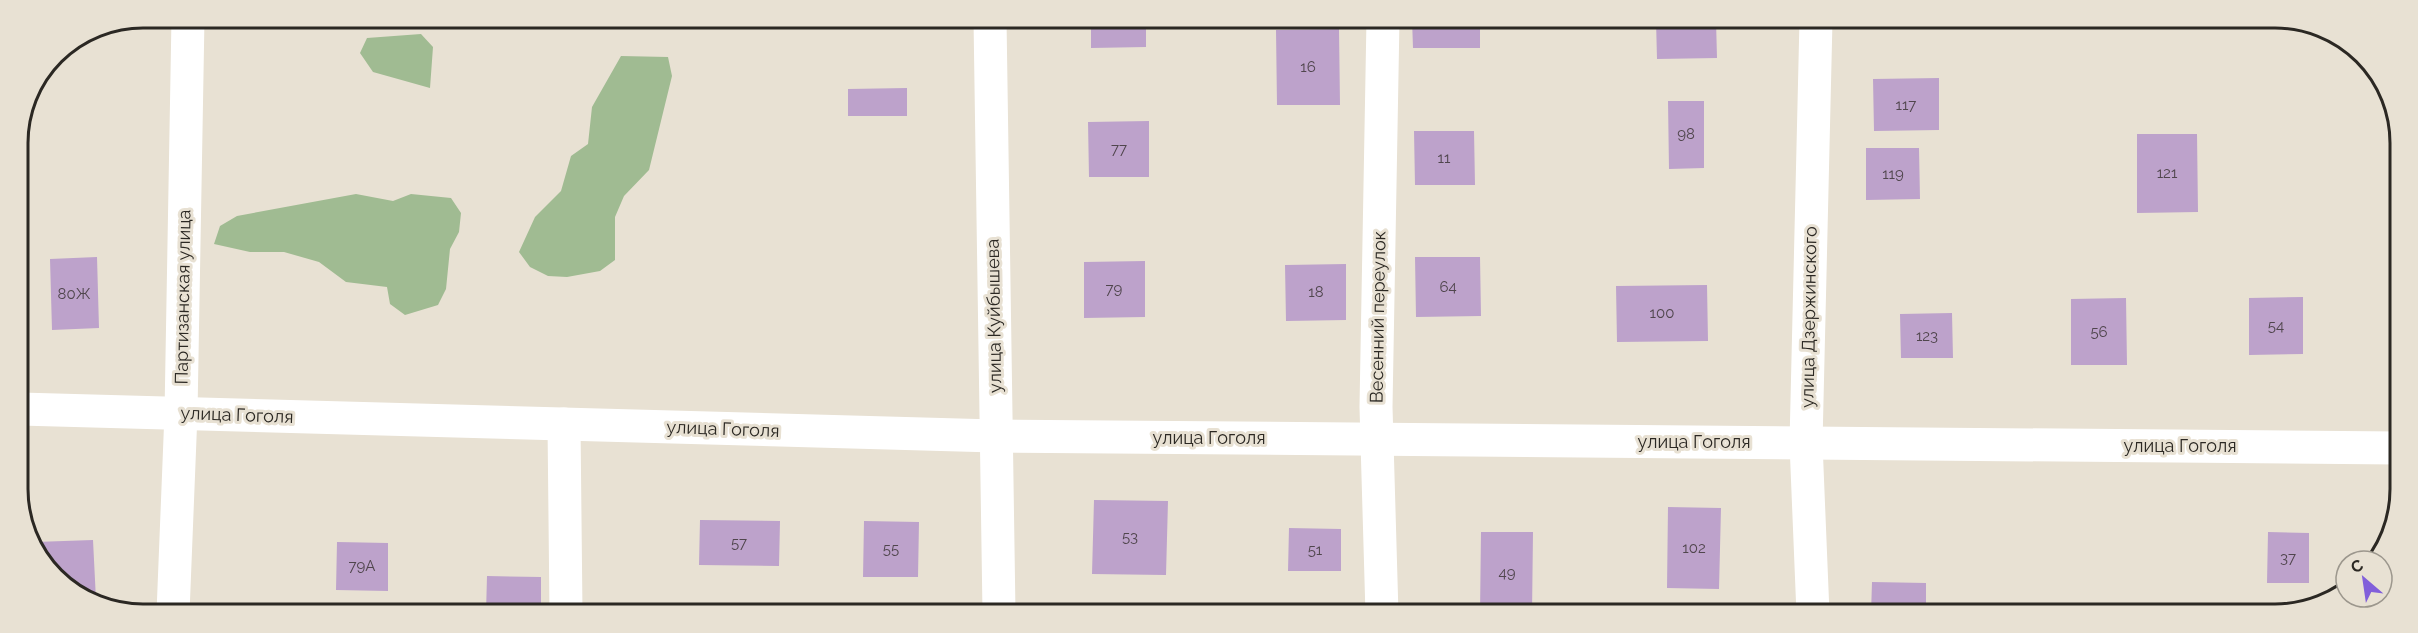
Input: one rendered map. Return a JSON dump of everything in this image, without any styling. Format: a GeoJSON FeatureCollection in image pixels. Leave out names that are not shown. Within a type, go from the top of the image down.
{"type":"FeatureCollection","features":[{"type":"Feature","properties":{"kind":"street","name":"Партизанская улица"},"geometry":{"type":"LineString","coordinates":[[173,604],[181,413],[188,28]]}},
{"type":"Feature","properties":{"kind":"street","name":"улица Куйбышева"},"geometry":{"type":"LineString","coordinates":[[990,28],[999,604]]}},
{"type":"Feature","properties":{"kind":"street","name":"Весенний переулок"},"geometry":{"type":"LineString","coordinates":[[1382,604],[1377,439],[1383,28]]}},
{"type":"Feature","properties":{"kind":"street","name":"улица Дзержинского"},"geometry":{"type":"LineString","coordinates":[[1813,604],[1806,443],[1816,28]]}},
{"type":"Feature","properties":{"kind":"street","name":"улица Гоголя"},"geometry":{"type":"LineString","coordinates":[[28,409],[996,436],[2390,448]]}},
{"type":"Feature","properties":{"kind":"street"},"geometry":{"type":"LineString","coordinates":[[564,424],[566,604]]}},
{"type":"Feature","properties":{"kind":"green space"},"geometry":{"type":"Polygon","coordinates":[[[421,34],[433,47],[430,88],[373,72],[360,53],[367,38],[421,34]]]}},
{"type":"Feature","properties":{"kind":"green space"},"geometry":{"type":"Polygon","coordinates":[[[621,56],[668,57],[672,76],[649,170],[624,196],[615,217],[615,260],[600,271],[567,277],[548,276],[530,267],[519,252],[535,217],[561,191],[571,156],[588,144],[592,107],[621,56]]]}},
{"type":"Feature","properties":{"kind":"green space"},"geometry":{"type":"Polygon","coordinates":[[[356,194],[393,201],[411,194],[451,198],[461,213],[459,232],[450,249],[446,289],[438,305],[405,315],[390,304],[387,287],[346,282],[319,262],[284,252],[250,252],[214,244],[220,226],[237,216],[356,194]]]}},
{"type":"Feature","properties":{"kind":"building"},"geometry":{"type":"Polygon","coordinates":[[[1091,28],[1146,28],[1146,47],[1091,48],[1091,28]]]}},
{"type":"Feature","properties":{"kind":"building"},"geometry":{"type":"Polygon","coordinates":[[[1412,28],[1480,28],[1480,48],[1413,48],[1412,28]]]}},
{"type":"Feature","properties":{"kind":"building"},"geometry":{"type":"Polygon","coordinates":[[[1656,28],[1716,28],[1717,58],[1657,59],[1656,28]]]}},
{"type":"Feature","properties":{"kind":"building"},"geometry":{"type":"Polygon","coordinates":[[[1339,29],[1340,105],[1277,105],[1276,30],[1339,29]]]}},
{"type":"Feature","properties":{"kind":"building"},"geometry":{"type":"Polygon","coordinates":[[[1939,78],[1939,130],[1874,131],[1873,79],[1939,78]]]}},
{"type":"Feature","properties":{"kind":"building"},"geometry":{"type":"Polygon","coordinates":[[[907,88],[907,116],[848,116],[848,89],[907,88]]]}},
{"type":"Feature","properties":{"kind":"building"},"geometry":{"type":"Polygon","coordinates":[[[1668,101],[1704,101],[1704,168],[1669,169],[1668,101]]]}},
{"type":"Feature","properties":{"kind":"building"},"geometry":{"type":"Polygon","coordinates":[[[1149,121],[1149,177],[1089,177],[1088,122],[1149,121]]]}},
{"type":"Feature","properties":{"kind":"building"},"geometry":{"type":"Polygon","coordinates":[[[1414,131],[1474,131],[1475,185],[1415,185],[1414,131]]]}},
{"type":"Feature","properties":{"kind":"building"},"geometry":{"type":"Polygon","coordinates":[[[2137,134],[2197,134],[2198,212],[2137,213],[2137,134]]]}},
{"type":"Feature","properties":{"kind":"building"},"geometry":{"type":"Polygon","coordinates":[[[1866,148],[1919,148],[1920,199],[1866,200],[1866,148]]]}},
{"type":"Feature","properties":{"kind":"building"},"geometry":{"type":"Polygon","coordinates":[[[97,257],[99,328],[52,330],[50,259],[97,257]]]}},
{"type":"Feature","properties":{"kind":"building"},"geometry":{"type":"Polygon","coordinates":[[[1415,257],[1480,257],[1481,316],[1416,317],[1415,257]]]}},
{"type":"Feature","properties":{"kind":"building"},"geometry":{"type":"Polygon","coordinates":[[[1145,261],[1145,317],[1084,318],[1084,262],[1145,261]]]}},
{"type":"Feature","properties":{"kind":"building"},"geometry":{"type":"Polygon","coordinates":[[[1346,264],[1346,320],[1286,321],[1285,265],[1346,264]]]}},
{"type":"Feature","properties":{"kind":"building"},"geometry":{"type":"Polygon","coordinates":[[[1707,285],[1708,341],[1617,342],[1616,286],[1707,285]]]}},
{"type":"Feature","properties":{"kind":"building"},"geometry":{"type":"Polygon","coordinates":[[[2303,297],[2303,354],[2249,355],[2249,298],[2303,297]]]}},
{"type":"Feature","properties":{"kind":"building"},"geometry":{"type":"Polygon","coordinates":[[[2126,298],[2127,365],[2071,365],[2071,299],[2126,298]]]}},
{"type":"Feature","properties":{"kind":"building"},"geometry":{"type":"Polygon","coordinates":[[[1952,313],[1953,358],[1901,358],[1900,314],[1952,313]]]}},
{"type":"Feature","properties":{"kind":"building"},"geometry":{"type":"Polygon","coordinates":[[[1094,500],[1168,501],[1166,575],[1092,574],[1094,500]]]}},
{"type":"Feature","properties":{"kind":"building"},"geometry":{"type":"Polygon","coordinates":[[[1668,507],[1721,508],[1719,589],[1667,588],[1668,507]]]}},
{"type":"Feature","properties":{"kind":"building"},"geometry":{"type":"Polygon","coordinates":[[[700,520],[780,521],[779,566],[699,565],[700,520]]]}},
{"type":"Feature","properties":{"kind":"building"},"geometry":{"type":"Polygon","coordinates":[[[864,521],[919,522],[918,577],[863,577],[864,521]]]}},
{"type":"Feature","properties":{"kind":"building"},"geometry":{"type":"Polygon","coordinates":[[[1289,528],[1341,529],[1341,571],[1288,571],[1289,528]]]}},
{"type":"Feature","properties":{"kind":"building"},"geometry":{"type":"Polygon","coordinates":[[[1481,532],[1533,532],[1532,604],[1480,604],[1481,532]]]}},
{"type":"Feature","properties":{"kind":"building"},"geometry":{"type":"Polygon","coordinates":[[[2268,532],[2309,533],[2309,583],[2267,583],[2268,532]]]}},
{"type":"Feature","properties":{"kind":"building"},"geometry":{"type":"Polygon","coordinates":[[[93,540],[96,594],[62,571],[41,542],[93,540]]]}},
{"type":"Feature","properties":{"kind":"building"},"geometry":{"type":"Polygon","coordinates":[[[337,542],[388,543],[388,591],[336,590],[337,542]]]}},
{"type":"Feature","properties":{"kind":"building"},"geometry":{"type":"Polygon","coordinates":[[[487,576],[541,577],[541,604],[486,604],[487,576]]]}},
{"type":"Feature","properties":{"kind":"building"},"geometry":{"type":"Polygon","coordinates":[[[1872,582],[1926,583],[1926,604],[1871,604],[1872,582]]]}}]}
